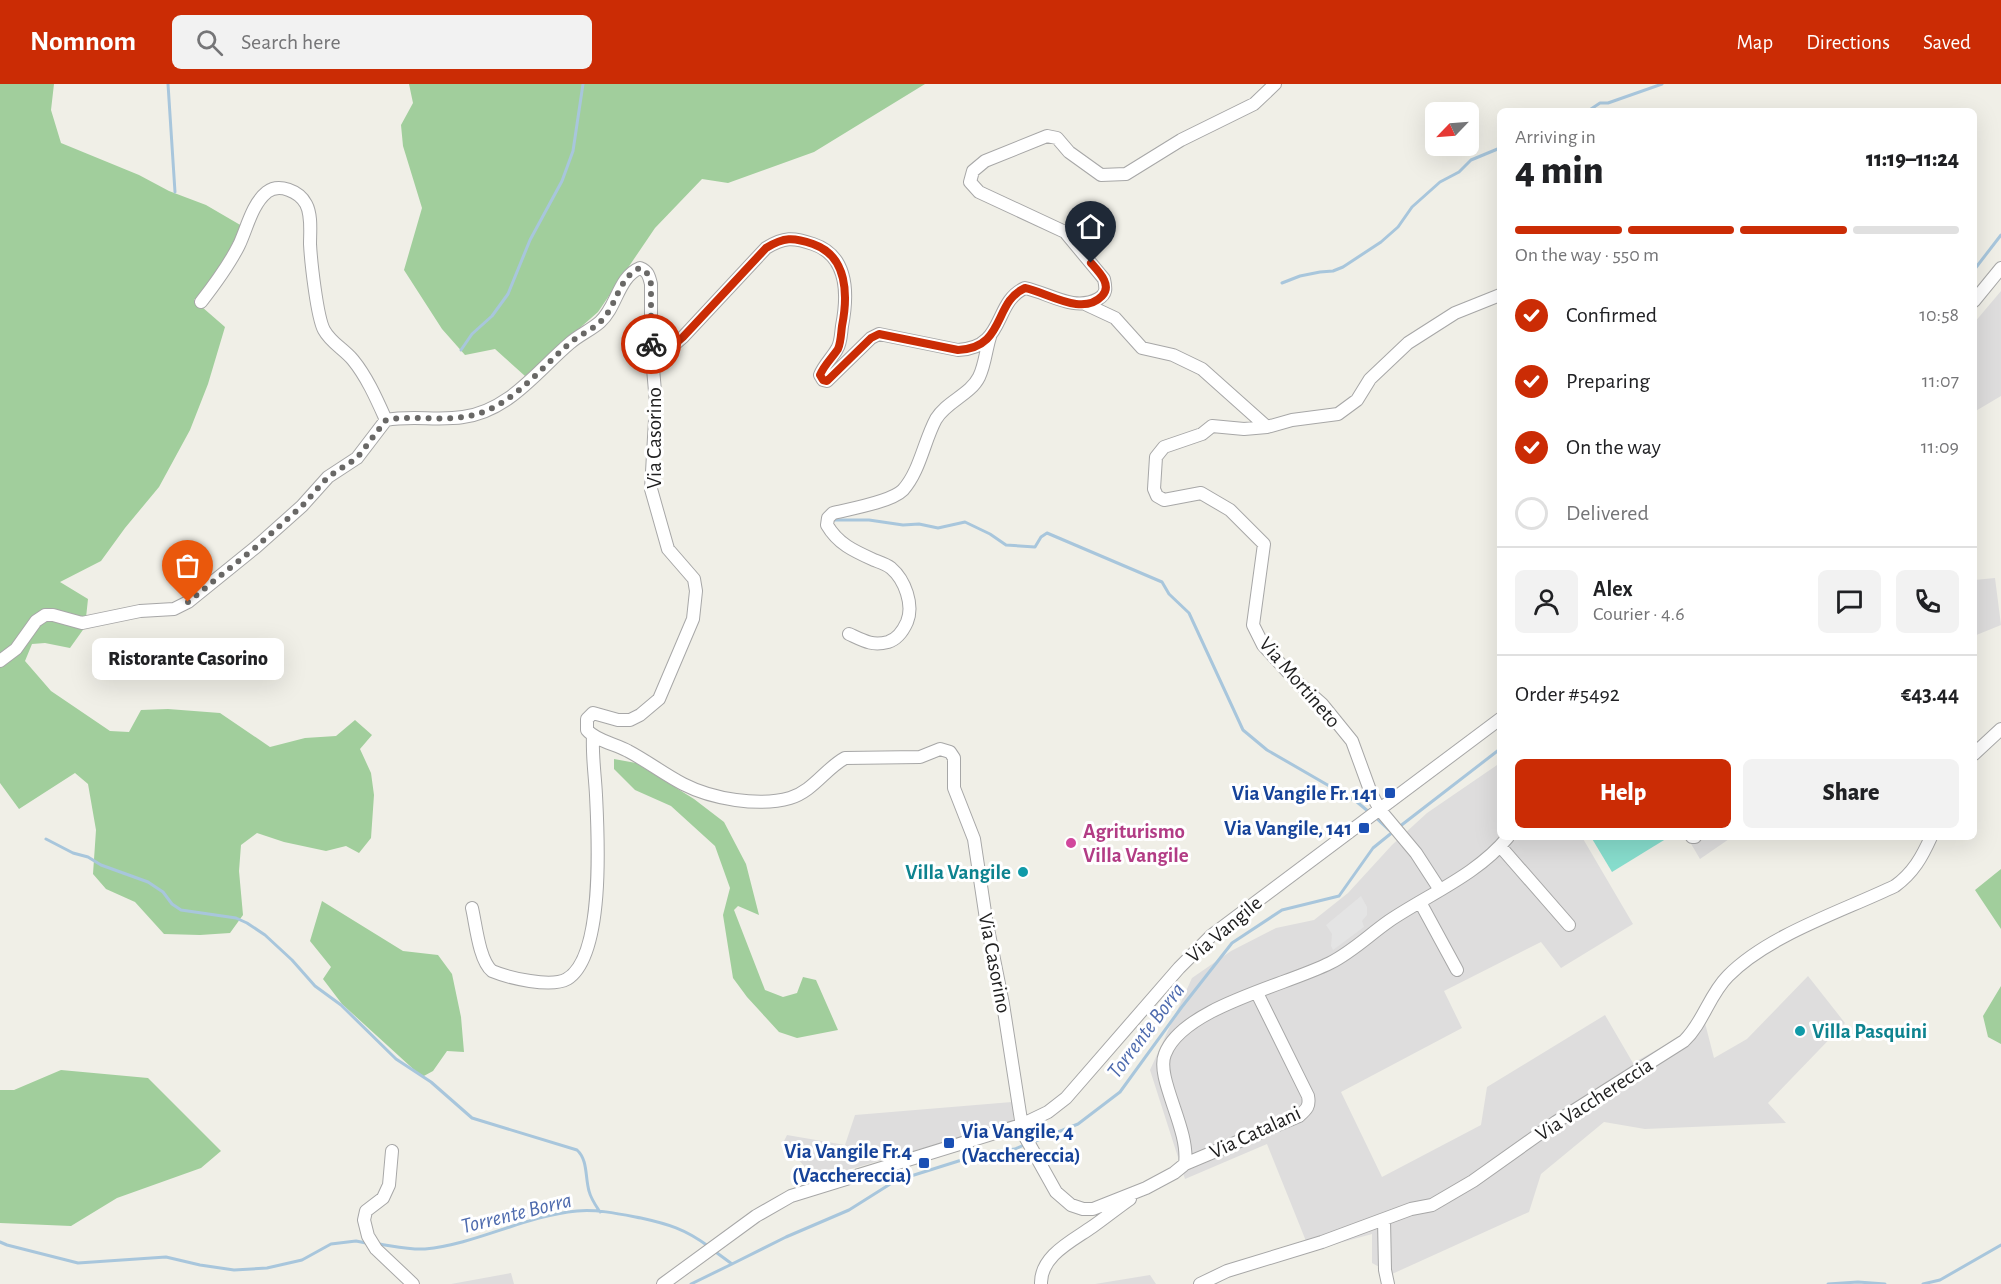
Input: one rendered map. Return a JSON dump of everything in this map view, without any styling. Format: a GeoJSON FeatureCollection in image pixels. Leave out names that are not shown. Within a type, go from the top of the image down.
{"type":"FeatureCollection","features":[{"type":"Feature","properties":{"kind":"street"},"geometry":{"type":"LineString","coordinates":[[1085,304],[1104,295],[1106,288],[1104,279],[1065,232],[979,192],[970,182],[974,171],[985,162],[1047,136],[1057,138],[1069,152],[1101,175],[1126,174],[1181,140],[1254,104],[1275,84]]}},
{"type":"Feature","properties":{"kind":"street"},"geometry":{"type":"LineString","coordinates":[[0,661],[16,649],[36,621],[45,615],[82,623],[140,610],[174,609],[188,602],[302,506],[328,477],[357,458],[386,420],[376,398],[353,360],[336,345],[324,329],[314,283],[310,220],[306,203],[296,192],[281,187],[267,192],[248,221],[239,244],[225,269],[201,302]]}},
{"type":"Feature","properties":{"kind":"street"},"geometry":{"type":"LineString","coordinates":[[653,363],[683,337],[766,248],[780,240],[799,239],[824,247],[835,260],[842,274],[847,292],[838,348],[824,365],[820,375],[823,380],[827,381],[871,338],[879,334],[958,350],[969,350],[980,346],[991,335]]}},
{"type":"Feature","properties":{"kind":"street","name":"Via Casorino"},"geometry":{"type":"LineString","coordinates":[[386,420],[462,418],[500,405],[520,390],[572,342],[603,320],[628,275],[640,268],[645,270],[651,284],[651,345],[656,403],[651,489],[668,549],[694,579],[696,591],[693,619],[659,699],[640,715],[630,720],[618,720],[593,713],[587,719],[587,730],[593,736],[624,749],[683,784],[741,801],[768,801],[792,797],[805,791],[836,763],[845,758],[920,757],[940,749],[951,752],[954,758],[954,788],[974,839],[1022,1129]]}},
{"type":"Feature","properties":{"kind":"street"},"geometry":{"type":"LineString","coordinates":[[1977,297],[2001,268]]}},
{"type":"Feature","properties":{"kind":"street"},"geometry":{"type":"LineString","coordinates":[[849,634],[873,645],[891,641],[902,632],[910,615],[909,599],[904,586],[890,568],[847,547],[833,537],[827,525],[828,518],[833,513],[890,498],[902,491],[912,476],[937,418],[979,377],[991,335],[1013,296],[1025,288],[1061,300],[1085,304],[1115,318],[1142,348],[1173,355],[1202,369],[1267,427]]}},
{"type":"Feature","properties":{"kind":"street","name":"Via Mortineto"},"geometry":{"type":"LineString","coordinates":[[1440,890],[1416,853],[1380,810],[1371,793],[1352,741],[1322,704],[1297,682],[1263,645],[1253,625],[1264,544],[1230,510],[1201,493],[1164,500],[1157,496],[1154,489],[1156,458],[1164,447],[1202,434],[1212,426],[1244,429],[1267,427],[1292,420],[1338,414],[1357,400],[1370,379],[1408,343],[1455,313],[1497,296]]}},
{"type":"Feature","properties":{"kind":"street","name":"Via Vangile"},"geometry":{"type":"LineString","coordinates":[[663,1284],[771,1206],[791,1196],[1022,1129],[1048,1112],[1066,1098],[1179,968],[1212,935],[1497,721]]}},
{"type":"Feature","properties":{"kind":"street"},"geometry":{"type":"LineString","coordinates":[[1977,751],[2001,729]]}},
{"type":"Feature","properties":{"kind":"street"},"geometry":{"type":"LineString","coordinates":[[472,908],[484,958],[488,968],[492,971],[530,981],[551,983],[566,979],[584,961],[596,901],[598,847],[592,754],[593,736]]}},
{"type":"Feature","properties":{"kind":"street","name":"Via Vacchereccia"},"geometry":{"type":"LineString","coordinates":[[1200,1284],[1227,1271],[1322,1242],[1411,1209],[1432,1205],[1465,1186],[1556,1122],[1684,1041],[1692,1033],[1718,986],[1742,963],[1775,942],[1894,886],[1913,870],[1930,840]]}},
{"type":"Feature","properties":{"kind":"street"},"geometry":{"type":"LineString","coordinates":[[1041,1284],[1041,1276],[1045,1267],[1065,1244],[1185,1164],[1186,1153],[1180,1122],[1163,1074],[1162,1061],[1165,1051],[1174,1040],[1200,1017],[1220,1005],[1329,964],[1476,867],[1504,842],[1569,925]]}},
{"type":"Feature","properties":{"kind":"street"},"geometry":{"type":"LineString","coordinates":[[1420,902],[1457,970]]}},
{"type":"Feature","properties":{"kind":"street","name":"Via Catalani"},"geometry":{"type":"LineString","coordinates":[[1185,1164],[1299,1116],[1307,1109],[1308,1096],[1257,993]]}},
{"type":"Feature","properties":{"kind":"street"},"geometry":{"type":"LineString","coordinates":[[1022,1129],[1056,1192],[1071,1205],[1093,1209],[1146,1188]]}},
{"type":"Feature","properties":{"kind":"street"},"geometry":{"type":"LineString","coordinates":[[392,1151],[389,1185],[383,1198],[366,1211],[364,1220],[368,1236],[376,1249],[413,1284]]}},
{"type":"Feature","properties":{"kind":"street"},"geometry":{"type":"LineString","coordinates":[[1384,1220],[1385,1270],[1388,1284]]}},
{"type":"Feature","properties":{"kind":"shaded area"},"geometry":{"type":"Polygon","coordinates":[[[2001,291],[2001,396],[1977,410],[1977,319],[2001,291]]]}},
{"type":"Feature","properties":{"kind":"shaded area"},"geometry":{"type":"Polygon","coordinates":[[[1995,578],[2001,625],[1977,635],[1977,580],[1995,578]]]}},
{"type":"Feature","properties":{"kind":"shaded area"},"geometry":{"type":"Polygon","coordinates":[[[1497,765],[1497,840],[1584,840],[1633,924],[1561,968],[1541,942],[1444,991],[1462,1028],[1341,1092],[1382,1177],[1481,1125],[1487,1087],[1605,1015],[1633,1063],[1705,1023],[1714,1058],[1747,1039],[1808,976],[1845,1023],[1768,1103],[1786,1123],[1645,1129],[1604,1122],[1541,1174],[1529,1212],[1392,1274],[1372,1263],[1372,1234],[1310,1251],[1267,1144],[1185,1179],[1150,1070],[1192,978],[1231,951],[1276,928],[1314,920],[1348,893],[1392,845],[1427,813],[1497,765]]]}},
{"type":"Feature","properties":{"kind":"shaded area"},"geometry":{"type":"Polygon","coordinates":[[[1593,840],[1664,840],[1612,872],[1593,840]]]}},
{"type":"Feature","properties":{"kind":"shaded area"},"geometry":{"type":"Polygon","coordinates":[[[1689,840],[1728,840],[1700,859],[1689,840]]]}},
{"type":"Feature","properties":{"kind":"shaded area"},"geometry":{"type":"Polygon","coordinates":[[[1361,896],[1367,907],[1367,915],[1362,921],[1364,927],[1333,950],[1332,934],[1326,925],[1361,896]]]}},
{"type":"Feature","properties":{"kind":"shaded area"},"geometry":{"type":"Polygon","coordinates":[[[1012,1102],[1014,1122],[816,1179],[783,1143],[787,1135],[845,1145],[855,1115],[1012,1102]]]}},
{"type":"Feature","properties":{"kind":"shaded area"},"geometry":{"type":"Polygon","coordinates":[[[511,1273],[514,1284],[451,1284],[511,1273]]]}},
{"type":"Feature","properties":{"kind":"shaded area"},"geometry":{"type":"Polygon","coordinates":[[[1150,1275],[1156,1284],[1095,1284],[1150,1275]]]}},
{"type":"Feature","properties":{"kind":"green space"},"geometry":{"type":"Polygon","coordinates":[[[0,84],[54,84],[51,110],[61,143],[206,205],[242,226],[221,269],[194,300],[225,327],[208,384],[190,430],[159,487],[101,561],[60,582],[88,599],[85,627],[70,648],[45,643],[32,644],[25,661],[51,691],[110,731],[129,732],[141,710],[168,709],[220,713],[270,747],[305,738],[336,736],[355,720],[372,735],[360,749],[371,773],[374,795],[371,838],[359,853],[346,846],[326,851],[284,842],[257,833],[241,845],[239,871],[243,915],[230,933],[164,934],[135,902],[106,889],[93,874],[96,830],[88,784],[75,773],[19,809],[0,783],[0,84]]]}},
{"type":"Feature","properties":{"kind":"green space"},"geometry":{"type":"Polygon","coordinates":[[[409,84],[925,84],[814,152],[728,183],[702,179],[655,228],[598,312],[525,376],[495,349],[465,355],[442,329],[404,270],[422,208],[403,146],[401,125],[413,103],[409,84]]]}},
{"type":"Feature","properties":{"kind":"green space"},"geometry":{"type":"Polygon","coordinates":[[[614,759],[636,763],[694,799],[724,822],[746,864],[759,915],[738,906],[734,910],[765,990],[783,997],[797,993],[803,977],[816,980],[838,1030],[797,1038],[779,1032],[747,997],[733,978],[723,915],[730,888],[715,846],[671,806],[635,790],[614,769],[614,759]]]}},
{"type":"Feature","properties":{"kind":"green space"},"geometry":{"type":"Polygon","coordinates":[[[2001,869],[2001,929],[1975,890],[2001,869]]]}},
{"type":"Feature","properties":{"kind":"green space"},"geometry":{"type":"Polygon","coordinates":[[[322,901],[403,951],[438,955],[452,974],[461,1017],[464,1052],[447,1051],[433,1071],[422,1077],[342,1004],[323,979],[331,967],[310,941],[322,901]]]}},
{"type":"Feature","properties":{"kind":"green space"},"geometry":{"type":"Polygon","coordinates":[[[2001,986],[2001,1044],[1988,1037],[1983,1016],[2001,986]]]}},
{"type":"Feature","properties":{"kind":"green space"},"geometry":{"type":"Polygon","coordinates":[[[61,1070],[148,1078],[221,1151],[201,1168],[117,1198],[71,1226],[0,1223],[0,1090],[14,1090],[61,1070]]]}},
{"type":"Feature","properties":{"kind":"waterway"},"geometry":{"type":"LineString","coordinates":[[168,84],[175,192]]}},
{"type":"Feature","properties":{"kind":"waterway"},"geometry":{"type":"LineString","coordinates":[[461,350],[472,334],[492,316],[508,294],[530,240],[562,181],[573,151],[583,84]]}},
{"type":"Feature","properties":{"kind":"waterway"},"geometry":{"type":"LineString","coordinates":[[1592,108],[1600,103],[1608,103],[1662,84]]}},
{"type":"Feature","properties":{"kind":"waterway"},"geometry":{"type":"LineString","coordinates":[[1282,283],[1300,276],[1333,271],[1343,267],[1381,242],[1398,227],[1412,207],[1440,182],[1459,172],[1471,160],[1497,149]]}},
{"type":"Feature","properties":{"kind":"waterway","name":"Torrente Borra"},"geometry":{"type":"LineString","coordinates":[[1977,266],[2001,235]]}},
{"type":"Feature","properties":{"kind":"waterway"},"geometry":{"type":"LineString","coordinates":[[834,520],[869,520],[938,528],[965,522],[1006,545],[1035,547],[1041,537],[1047,533],[1162,582],[1169,594],[1189,613],[1243,730],[1267,750],[1357,802],[1369,812]]}},
{"type":"Feature","properties":{"kind":"waterway","name":"Torrente Borra"},"geometry":{"type":"LineString","coordinates":[[1399,827],[1497,751]]}},
{"type":"Feature","properties":{"kind":"waterway"},"geometry":{"type":"LineString","coordinates":[[1374,816],[1389,830]]}},
{"type":"Feature","properties":{"kind":"waterway","name":"Torrente Borra"},"geometry":{"type":"LineString","coordinates":[[1033,1142],[1078,1124],[1120,1092],[1232,943],[1282,910],[1339,896],[1373,848],[1394,831]]}},
{"type":"Feature","properties":{"kind":"waterway"},"geometry":{"type":"LineString","coordinates":[[46,839],[101,865],[148,882],[163,892],[172,904],[181,910],[236,918],[265,935],[315,986],[341,1005],[396,1059],[431,1082],[472,1118],[577,1150],[585,1164],[590,1194],[600,1212]]}},
{"type":"Feature","properties":{"kind":"waterway","name":"Torrente Borra"},"geometry":{"type":"LineString","coordinates":[[713,1250],[732,1264],[786,1237],[849,1210],[895,1181],[984,1153],[1015,1149],[1024,1145]]}},
{"type":"Feature","properties":{"kind":"waterway","name":"Torrente Borra"},"geometry":{"type":"LineString","coordinates":[[379,1244],[425,1249],[463,1242],[538,1218],[577,1211],[601,1211],[641,1218],[676,1228],[708,1246]]}},
{"type":"Feature","properties":{"kind":"waterway","name":"Torrente Borra"},"geometry":{"type":"LineString","coordinates":[[0,1242],[78,1263],[166,1257],[234,1270],[267,1268],[302,1260],[331,1244],[356,1241],[366,1243]]}},
{"type":"Feature","properties":{"kind":"waterway"},"geometry":{"type":"LineString","coordinates":[[1923,1284],[1940,1280],[2001,1245]]}},
{"type":"Feature","properties":{"kind":"waterway"},"geometry":{"type":"LineString","coordinates":[[691,1284],[732,1264]]}},
{"type":"Feature","properties":{"kind":"waterway"},"geometry":{"type":"LineString","coordinates":[[1828,1284],[1858,1282],[1885,1284]]}},
{"type":"Feature","properties":{"kind":"way so far"},"geometry":{"type":"LineString","coordinates":[[188,602],[210,586],[302,506],[328,477],[357,458],[386,420],[430,417],[462,418],[500,405],[520,390],[572,342],[603,320],[628,275],[640,268],[645,270],[651,284],[651,344]]}},
{"type":"Feature","properties":{"kind":"place","name":"Ristorante Casorino"},"geometry":{"type":"Point","coordinates":[188,602]}},
{"type":"Feature","properties":{"kind":"place","name":"Via Vangile Fr. 141"},"geometry":{"type":"Point","coordinates":[1390,793]}},
{"type":"Feature","properties":{"kind":"place","name":"Via Vangile, 141"},"geometry":{"type":"Point","coordinates":[1364,828]}},
{"type":"Feature","properties":{"kind":"place","name":"Agriturismo Villa Vangile"},"geometry":{"type":"Point","coordinates":[1071,843]}},
{"type":"Feature","properties":{"kind":"place","name":"Villa Vangile"},"geometry":{"type":"Point","coordinates":[1023,872]}},
{"type":"Feature","properties":{"kind":"place","name":"Villa Pasquini"},"geometry":{"type":"Point","coordinates":[1800,1031]}},
{"type":"Feature","properties":{"kind":"place","name":"Via Vangile, 4 (Vacchereccia)"},"geometry":{"type":"Point","coordinates":[949,1143]}},
{"type":"Feature","properties":{"kind":"place","name":"Via Vangile Fr.4 (Vacchereccia)"},"geometry":{"type":"Point","coordinates":[924,1163]}},
{"type":"Feature","properties":{"kind":"route"},"geometry":{"type":"LineString","coordinates":[[651,344],[653,363],[683,337],[729,285],[766,248],[780,240],[799,239],[824,247],[835,260],[842,274],[847,292],[838,348],[824,365],[820,375],[823,380],[827,381],[871,338],[879,334],[958,350],[969,350],[980,346],[991,335],[1013,296],[1025,288],[1080,304],[1096,300],[1104,295],[1106,288],[1104,279],[1091,263]]}}]}
